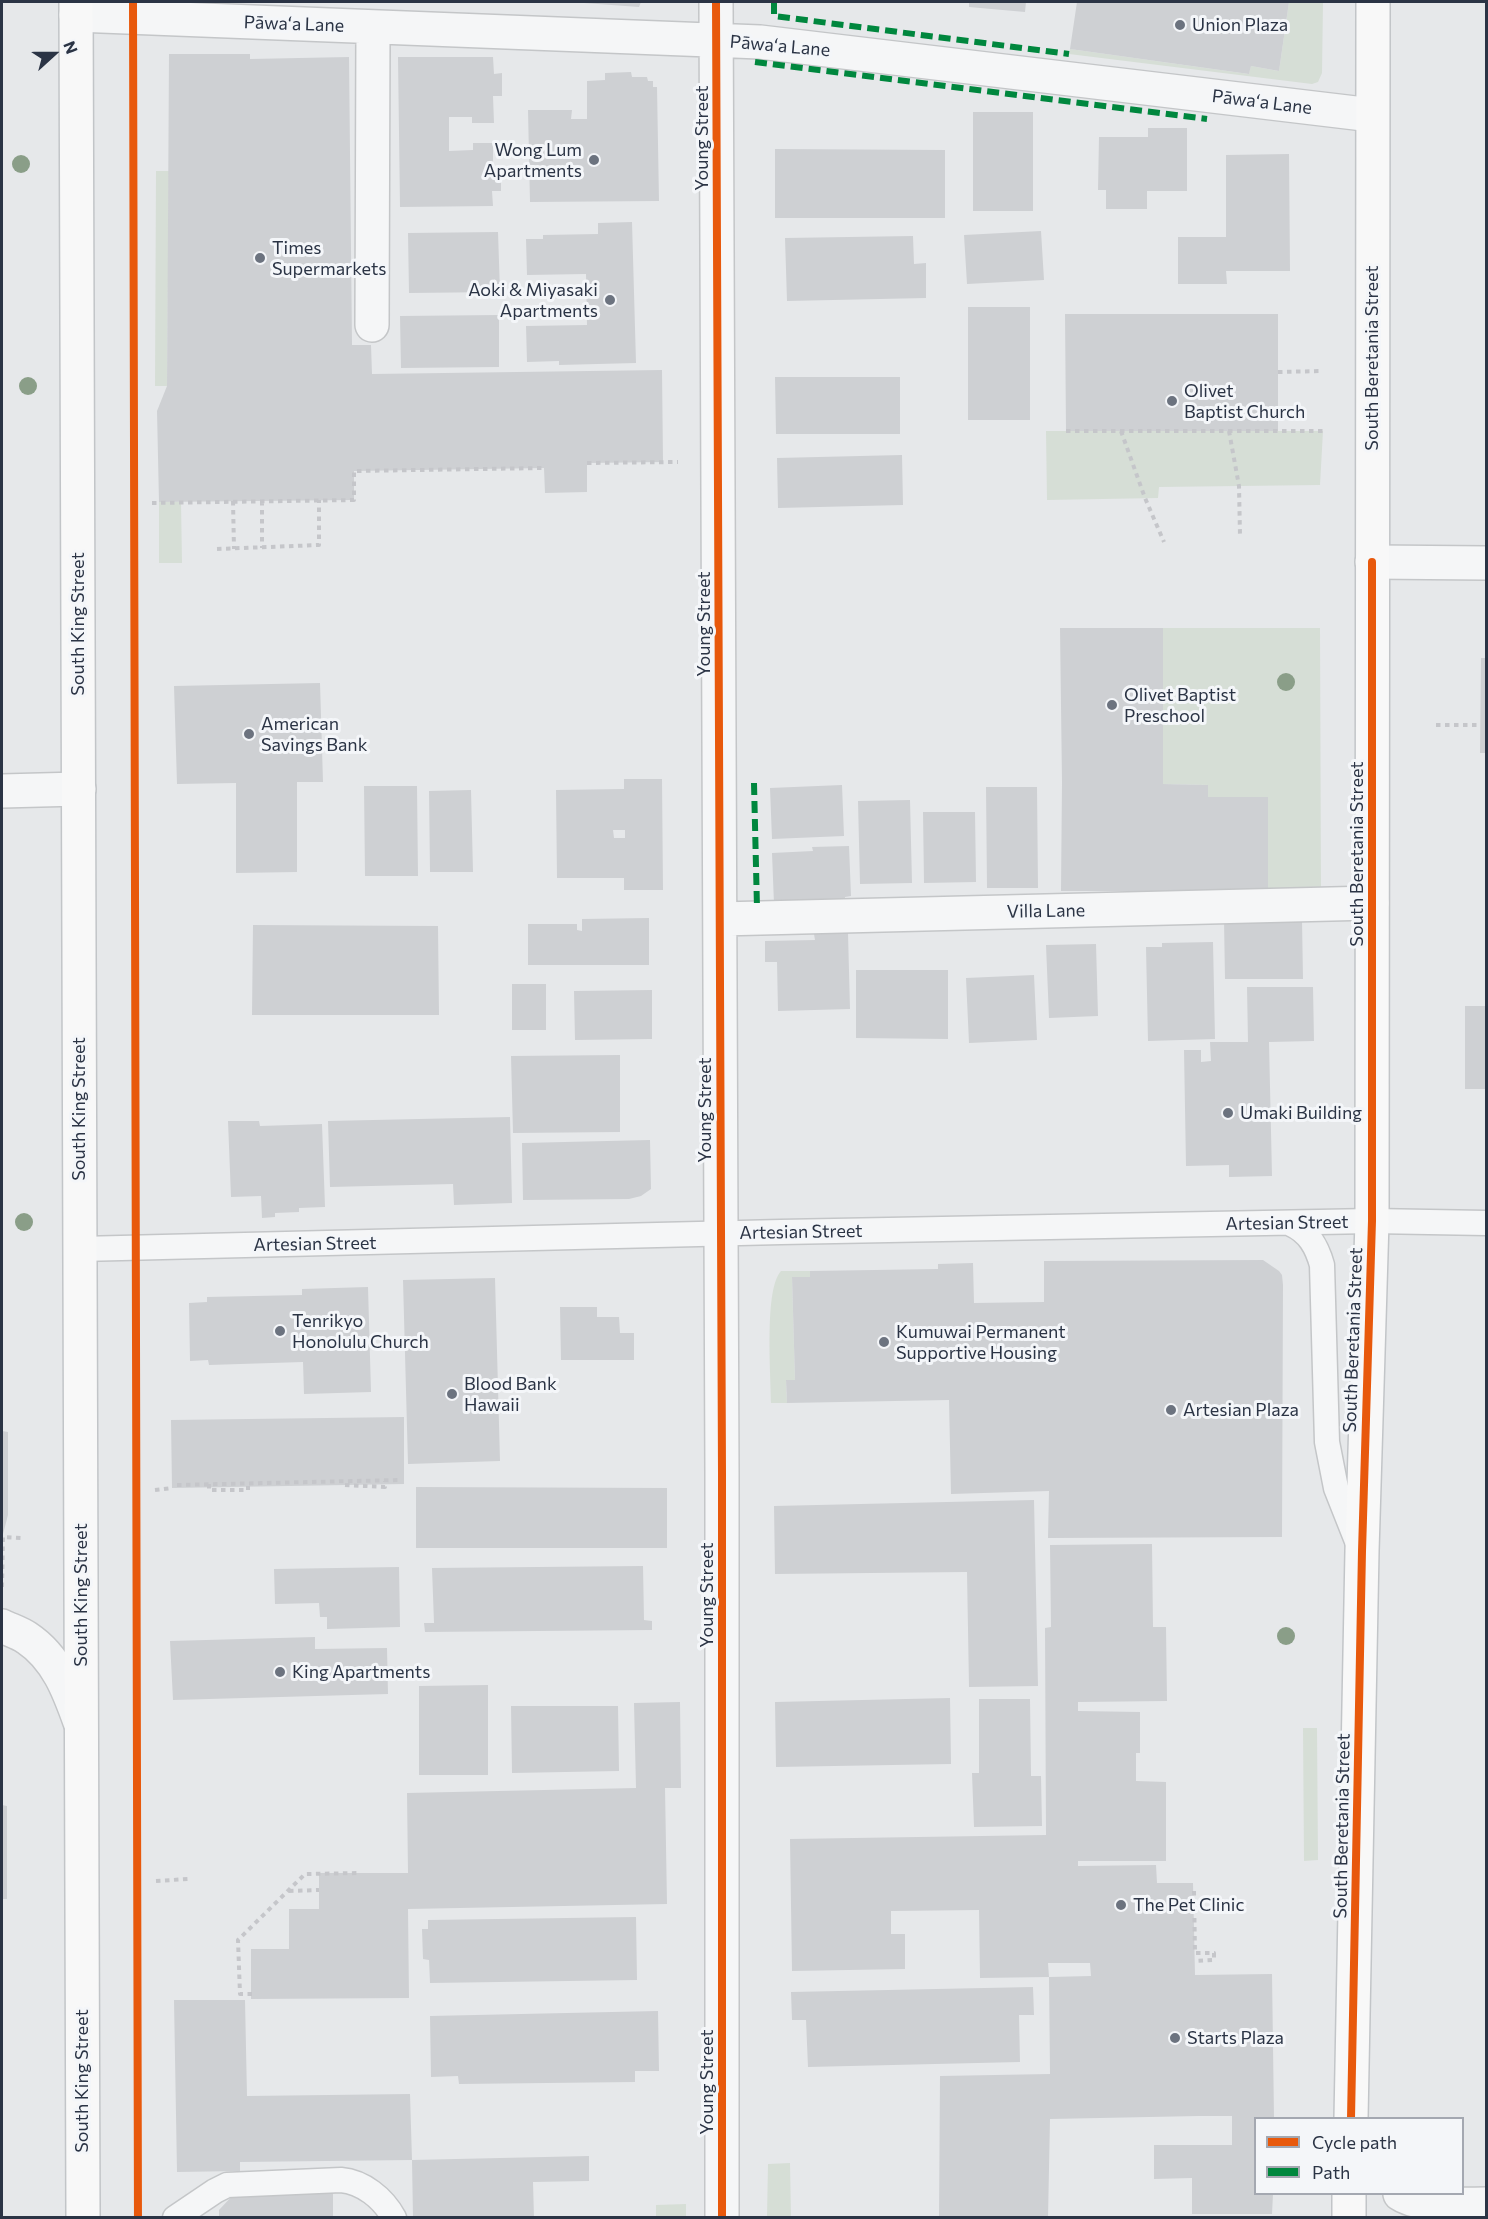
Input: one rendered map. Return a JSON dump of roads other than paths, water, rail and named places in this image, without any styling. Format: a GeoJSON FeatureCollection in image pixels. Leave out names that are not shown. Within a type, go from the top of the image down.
{"type":"FeatureCollection","features":[{"type":"Feature","properties":{"kind":"main road","name":"South Beretania Street"},"geometry":{"type":"LineString","coordinates":[[1353,2109],[1362,1551],[1372,1221],[1372,2]]}},
{"type":"Feature","properties":{"kind":"main road","name":"South King Street"},"geometry":{"type":"LineString","coordinates":[[76,8],[83,2217]]}},
{"type":"Feature","properties":{"kind":"main road"},"geometry":{"type":"LineString","coordinates":[[1349,2195],[1349,2217]]}},
{"type":"Feature","properties":{"kind":"street","name":"Young Street"},"geometry":{"type":"LineString","coordinates":[[716,2],[722,2217]]}},
{"type":"Feature","properties":{"kind":"street","name":"Pāwaʻa Lane"},"geometry":{"type":"LineString","coordinates":[[76,8],[373,27],[760,42],[1372,115]]}},
{"type":"Feature","properties":{"kind":"street"},"geometry":{"type":"LineString","coordinates":[[372,325],[373,27]]}},
{"type":"Feature","properties":{"kind":"street"},"geometry":{"type":"LineString","coordinates":[[1372,562],[1486,563]]}},
{"type":"Feature","properties":{"kind":"street"},"geometry":{"type":"LineString","coordinates":[[2,791],[79,789]]}},
{"type":"Feature","properties":{"kind":"street","name":"Villa Lane"},"geometry":{"type":"LineString","coordinates":[[720,919],[1372,903]]}},
{"type":"Feature","properties":{"kind":"street"},"geometry":{"type":"LineString","coordinates":[[2,1626],[27,1638],[55,1665],[65,1682],[81,1725]]}},
{"type":"Feature","properties":{"kind":"street"},"geometry":{"type":"LineString","coordinates":[[1404,2195],[1431,2203],[1486,2204]]}},
{"type":"Feature","properties":{"kind":"lane","name":"Artesian Street"},"geometry":{"type":"LineString","coordinates":[[80,1249],[1372,1221],[1486,1223]]}},
{"type":"Feature","properties":{"kind":"lane"},"geometry":{"type":"LineString","coordinates":[[1292,1224],[1303,1231],[1313,1242],[1322,1265],[1326,1419],[1330,1467],[1336,1488],[1362,1551]]}},
{"type":"Feature","properties":{"kind":"lane"},"geometry":{"type":"LineString","coordinates":[[176,2217],[214,2191],[227,2185],[340,2180],[350,2181],[375,2194],[394,2217]]}},
{"type":"Feature","properties":{"kind":"place","name":"Union Plaza"},"geometry":{"type":"Point","coordinates":[1180,25]}},
{"type":"Feature","properties":{"kind":"place","name":"Wong Lum Apartments"},"geometry":{"type":"Point","coordinates":[594,160]}},
{"type":"Feature","properties":{"kind":"place","name":"Times Supermarkets"},"geometry":{"type":"Point","coordinates":[260,258]}},
{"type":"Feature","properties":{"kind":"place","name":"Aoki & Miyasaki Apartments"},"geometry":{"type":"Point","coordinates":[610,300]}},
{"type":"Feature","properties":{"kind":"place","name":"Olivet Baptist Church"},"geometry":{"type":"Point","coordinates":[1172,401]}},
{"type":"Feature","properties":{"kind":"place","name":"Olivet Baptist Preschool"},"geometry":{"type":"Point","coordinates":[1112,705]}},
{"type":"Feature","properties":{"kind":"place","name":"American Savings Bank"},"geometry":{"type":"Point","coordinates":[249,734]}},
{"type":"Feature","properties":{"kind":"place","name":"Umaki Building"},"geometry":{"type":"Point","coordinates":[1228,1113]}},
{"type":"Feature","properties":{"kind":"place","name":"Tenrikyo Honolulu Church"},"geometry":{"type":"Point","coordinates":[280,1331]}},
{"type":"Feature","properties":{"kind":"place","name":"Kumuwai Permanent Supportive Housing"},"geometry":{"type":"Point","coordinates":[884,1342]}},
{"type":"Feature","properties":{"kind":"place","name":"Blood Bank Hawaii"},"geometry":{"type":"Point","coordinates":[452,1394]}},
{"type":"Feature","properties":{"kind":"place","name":"Artesian Plaza"},"geometry":{"type":"Point","coordinates":[1171,1410]}},
{"type":"Feature","properties":{"kind":"place","name":"King Apartments"},"geometry":{"type":"Point","coordinates":[280,1672]}},
{"type":"Feature","properties":{"kind":"place","name":"The Pet Clinic"},"geometry":{"type":"Point","coordinates":[1121,1905]}},
{"type":"Feature","properties":{"kind":"place","name":"Starts Plaza"},"geometry":{"type":"Point","coordinates":[1175,2038]}}]}
